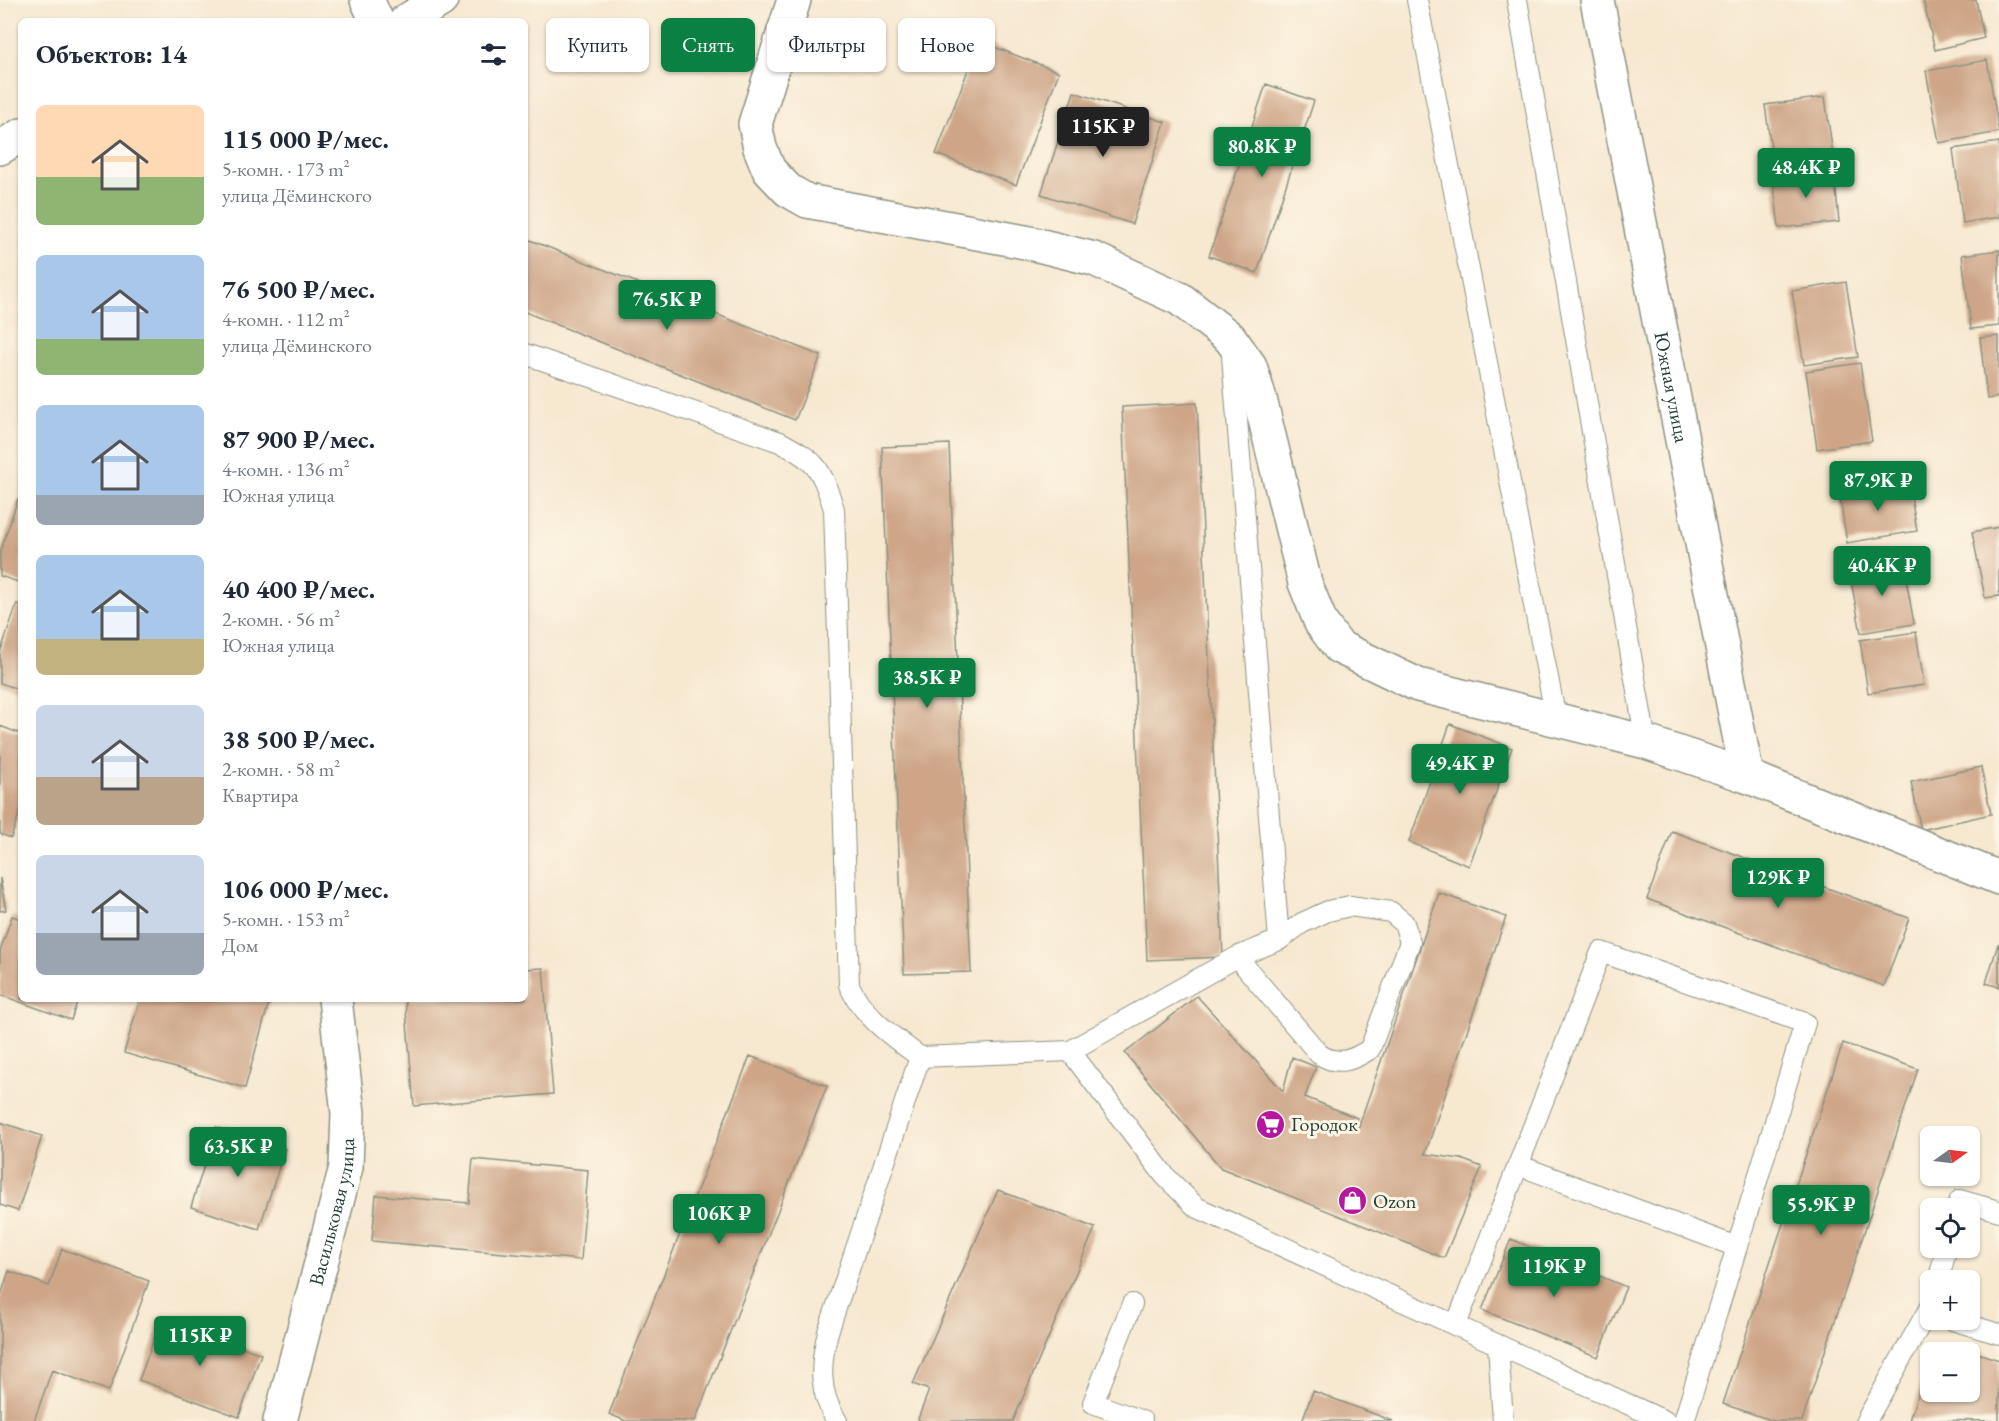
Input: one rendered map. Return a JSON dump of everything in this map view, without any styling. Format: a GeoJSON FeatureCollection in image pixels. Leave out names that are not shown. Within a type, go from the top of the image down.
{"type":"FeatureCollection","features":[{"type":"Feature","properties":{"kind":"street"},"geometry":{"type":"LineString","coordinates":[[367,0],[376,18]]}},
{"type":"Feature","properties":{"kind":"street"},"geometry":{"type":"LineString","coordinates":[[411,18],[441,0]]}},
{"type":"Feature","properties":{"kind":"street","name":"Южная улица"},"geometry":{"type":"LineString","coordinates":[[1597,0],[1747,776]]}},
{"type":"Feature","properties":{"kind":"street"},"geometry":{"type":"LineString","coordinates":[[787,2],[755,124],[760,148],[769,170],[788,190],[807,201],[1030,243],[1094,259],[1180,299],[1230,338],[1250,366],[1305,583],[1321,623],[1339,647],[1418,685],[1646,742],[1747,776],[1999,878]]}},
{"type":"Feature","properties":{"kind":"street"},"geometry":{"type":"LineString","coordinates":[[0,148],[18,137]]}},
{"type":"Feature","properties":{"kind":"street","name":"Васильковая улица"},"geometry":{"type":"LineString","coordinates":[[280,1421],[346,1167],[348,1113],[335,1002]]}},
{"type":"Feature","properties":{"kind":"lane"},"geometry":{"type":"LineString","coordinates":[[1418,0],[1556,719]]}},
{"type":"Feature","properties":{"kind":"lane"},"geometry":{"type":"LineString","coordinates":[[1517,0],[1646,742]]}},
{"type":"Feature","properties":{"kind":"lane"},"geometry":{"type":"LineString","coordinates":[[1230,338],[1279,939]]}},
{"type":"Feature","properties":{"kind":"lane"},"geometry":{"type":"LineString","coordinates":[[528,355],[780,442],[800,452],[820,468],[834,509],[849,985],[861,1009],[870,1018],[920,1057],[1070,1051],[1237,957],[1279,939],[1302,923],[1338,907],[1391,912],[1404,923],[1410,942],[1370,1049],[1343,1062],[1329,1061],[1324,1057],[1237,957]]}},
{"type":"Feature","properties":{"kind":"lane"},"geometry":{"type":"LineString","coordinates":[[1456,1325],[1601,952],[1805,1023],[1684,1421]]}},
{"type":"Feature","properties":{"kind":"lane"},"geometry":{"type":"LineString","coordinates":[[1070,1051],[1165,1176],[1196,1207],[1665,1421]]}},
{"type":"Feature","properties":{"kind":"lane"},"geometry":{"type":"LineString","coordinates":[[837,1421],[822,1389],[821,1361],[828,1332],[920,1057]]}},
{"type":"Feature","properties":{"kind":"lane"},"geometry":{"type":"LineString","coordinates":[[1518,1165],[1737,1247]]}},
{"type":"Feature","properties":{"kind":"lane"},"geometry":{"type":"LineString","coordinates":[[1980,1206],[1999,1211]]}},
{"type":"Feature","properties":{"kind":"lane"},"geometry":{"type":"LineString","coordinates":[[1132,1304],[1094,1403],[1142,1421]]}},
{"type":"Feature","properties":{"kind":"lane"},"geometry":{"type":"LineString","coordinates":[[1866,1421],[1920,1328]]}},
{"type":"Feature","properties":{"kind":"lane"},"geometry":{"type":"LineString","coordinates":[[1980,1328],[1999,1334]]}},
{"type":"Feature","properties":{"kind":"lane"},"geometry":{"type":"LineString","coordinates":[[1498,1345],[1503,1421]]}},
{"type":"Feature","properties":{"kind":"building"},"geometry":{"type":"Polygon","coordinates":[[[1923,0],[1976,0],[1984,38],[1935,50],[1923,0]]]}},
{"type":"Feature","properties":{"kind":"building"},"geometry":{"type":"Polygon","coordinates":[[[995,47],[1059,72],[1016,185],[936,154],[967,72],[995,72],[995,47]]]}},
{"type":"Feature","properties":{"kind":"building"},"geometry":{"type":"Polygon","coordinates":[[[1987,60],[1999,132],[1939,143],[1926,71],[1987,60]]]}},
{"type":"Feature","properties":{"kind":"building"},"geometry":{"type":"Polygon","coordinates":[[[1266,84],[1314,101],[1257,273],[1209,256],[1266,84]]]}},
{"type":"Feature","properties":{"kind":"building"},"geometry":{"type":"Polygon","coordinates":[[[1074,92],[1165,122],[1132,224],[1041,194],[1074,92]]]}},
{"type":"Feature","properties":{"kind":"building"},"geometry":{"type":"Polygon","coordinates":[[[1825,97],[1834,162],[1774,170],[1765,105],[1825,97]]]}},
{"type":"Feature","properties":{"kind":"building"},"geometry":{"type":"Polygon","coordinates":[[[1999,142],[1999,217],[1963,223],[1953,149],[1999,142]]]}},
{"type":"Feature","properties":{"kind":"building"},"geometry":{"type":"Polygon","coordinates":[[[1834,170],[1839,222],[1779,228],[1773,176],[1834,170]]]}},
{"type":"Feature","properties":{"kind":"building"},"geometry":{"type":"Polygon","coordinates":[[[528,239],[821,356],[795,420],[528,313],[528,239]]]}},
{"type":"Feature","properties":{"kind":"building"},"geometry":{"type":"Polygon","coordinates":[[[1999,250],[1999,326],[1971,329],[1962,255],[1999,250]]]}},
{"type":"Feature","properties":{"kind":"building"},"geometry":{"type":"Polygon","coordinates":[[[1846,282],[1858,357],[1804,365],[1792,291],[1846,282]]]}},
{"type":"Feature","properties":{"kind":"building"},"geometry":{"type":"Polygon","coordinates":[[[1999,336],[1999,397],[1987,399],[1980,338],[1999,336]]]}},
{"type":"Feature","properties":{"kind":"building"},"geometry":{"type":"Polygon","coordinates":[[[1860,363],[1872,441],[1817,449],[1806,371],[1860,363]]]}},
{"type":"Feature","properties":{"kind":"building"},"geometry":{"type":"Polygon","coordinates":[[[1197,403],[1223,957],[1147,960],[1122,407],[1197,403]]]}},
{"type":"Feature","properties":{"kind":"building"},"geometry":{"type":"Polygon","coordinates":[[[949,444],[971,972],[904,974],[882,447],[949,444]]]}},
{"type":"Feature","properties":{"kind":"building"},"geometry":{"type":"Polygon","coordinates":[[[1908,480],[1917,531],[1847,543],[1839,492],[1908,480]]]}},
{"type":"Feature","properties":{"kind":"building"},"geometry":{"type":"Polygon","coordinates":[[[18,499],[18,582],[0,576],[0,553],[18,499]]]}},
{"type":"Feature","properties":{"kind":"building"},"geometry":{"type":"Polygon","coordinates":[[[1999,527],[1999,596],[1985,598],[1972,532],[1999,527]]]}},
{"type":"Feature","properties":{"kind":"building"},"geometry":{"type":"Polygon","coordinates":[[[1903,561],[1914,624],[1861,633],[1849,571],[1903,561]]]}},
{"type":"Feature","properties":{"kind":"building"},"geometry":{"type":"Polygon","coordinates":[[[17,604],[18,689],[0,683],[0,653],[17,604]]]}},
{"type":"Feature","properties":{"kind":"building"},"geometry":{"type":"Polygon","coordinates":[[[1916,632],[1924,685],[1868,693],[1860,640],[1916,632]]]}},
{"type":"Feature","properties":{"kind":"building"},"geometry":{"type":"Polygon","coordinates":[[[1450,724],[1512,748],[1469,866],[1409,842],[1450,724]]]}},
{"type":"Feature","properties":{"kind":"building"},"geometry":{"type":"Polygon","coordinates":[[[0,726],[18,733],[18,817],[11,838],[0,834],[0,726]]]}},
{"type":"Feature","properties":{"kind":"building"},"geometry":{"type":"Polygon","coordinates":[[[1981,767],[1991,814],[1921,830],[1911,782],[1981,767]]]}},
{"type":"Feature","properties":{"kind":"building"},"geometry":{"type":"Polygon","coordinates":[[[1672,831],[1909,918],[1884,986],[1647,899],[1672,831]]]}},
{"type":"Feature","properties":{"kind":"building"},"geometry":{"type":"Polygon","coordinates":[[[0,878],[6,910],[0,911],[0,878]]]}},
{"type":"Feature","properties":{"kind":"building","name":"Городок"},"geometry":{"type":"Polygon","coordinates":[[[1439,893],[1506,917],[1425,1154],[1461,1159],[1482,1167],[1444,1258],[1221,1168],[1125,1053],[1197,996],[1283,1091],[1292,1057],[1316,1067],[1305,1097],[1357,1118],[1352,1130],[1357,1131],[1439,893]]]}},
{"type":"Feature","properties":{"kind":"building"},"geometry":{"type":"Polygon","coordinates":[[[12,916],[18,918],[18,1001],[0,995],[0,951],[12,916]]]}},
{"type":"Feature","properties":{"kind":"building"},"geometry":{"type":"Polygon","coordinates":[[[1999,944],[1999,987],[1986,983],[1999,944]]]}},
{"type":"Feature","properties":{"kind":"building"},"geometry":{"type":"Polygon","coordinates":[[[543,968],[553,1094],[414,1106],[405,1002],[528,1002],[528,969],[543,968]]]}},
{"type":"Feature","properties":{"kind":"building"},"geometry":{"type":"Polygon","coordinates":[[[20,1002],[77,1002],[71,1020],[20,1002]]]}},
{"type":"Feature","properties":{"kind":"building"},"geometry":{"type":"Polygon","coordinates":[[[139,1002],[269,1002],[245,1088],[124,1053],[139,1002]]]}},
{"type":"Feature","properties":{"kind":"building"},"geometry":{"type":"Polygon","coordinates":[[[1843,1043],[1918,1069],[1802,1421],[1774,1421],[1723,1404],[1843,1043]]]}},
{"type":"Feature","properties":{"kind":"building"},"geometry":{"type":"Polygon","coordinates":[[[750,1056],[827,1086],[695,1421],[626,1421],[609,1414],[750,1056]]]}},
{"type":"Feature","properties":{"kind":"building"},"geometry":{"type":"Polygon","coordinates":[[[0,1122],[42,1136],[18,1211],[0,1205],[0,1122]]]}},
{"type":"Feature","properties":{"kind":"building"},"geometry":{"type":"Polygon","coordinates":[[[216,1127],[285,1149],[259,1229],[191,1207],[216,1127]]]}},
{"type":"Feature","properties":{"kind":"building"},"geometry":{"type":"Polygon","coordinates":[[[473,1159],[588,1170],[581,1260],[372,1241],[376,1195],[469,1203],[473,1159]]]}},
{"type":"Feature","properties":{"kind":"building"},"geometry":{"type":"Polygon","coordinates":[[[998,1190],[1095,1228],[1013,1421],[921,1421],[918,1419],[929,1390],[913,1384],[998,1190]]]}},
{"type":"Feature","properties":{"kind":"building"},"geometry":{"type":"Polygon","coordinates":[[[1511,1239],[1626,1287],[1598,1357],[1482,1310],[1511,1239]]]}},
{"type":"Feature","properties":{"kind":"building"},"geometry":{"type":"Polygon","coordinates":[[[62,1249],[149,1281],[109,1391],[52,1370],[34,1421],[0,1421],[0,1298],[9,1271],[49,1286],[62,1249]]]}},
{"type":"Feature","properties":{"kind":"building"},"geometry":{"type":"Polygon","coordinates":[[[162,1317],[261,1354],[239,1417],[139,1380],[162,1317]]]}},
{"type":"Feature","properties":{"kind":"building"},"geometry":{"type":"Polygon","coordinates":[[[1980,1354],[1999,1360],[1999,1421],[1909,1420],[1920,1389],[1920,1402],[1980,1402],[1980,1354]]]}},
{"type":"Feature","properties":{"kind":"building"},"geometry":{"type":"Polygon","coordinates":[[[1313,1391],[1393,1421],[1302,1421],[1313,1391]]]}},
{"type":"Feature","properties":{"kind":"place","name":"Городок"},"geometry":{"type":"Point","coordinates":[1270,1124]}},
{"type":"Feature","properties":{"kind":"place","name":"Ozon"},"geometry":{"type":"Point","coordinates":[1352,1201]}}]}
